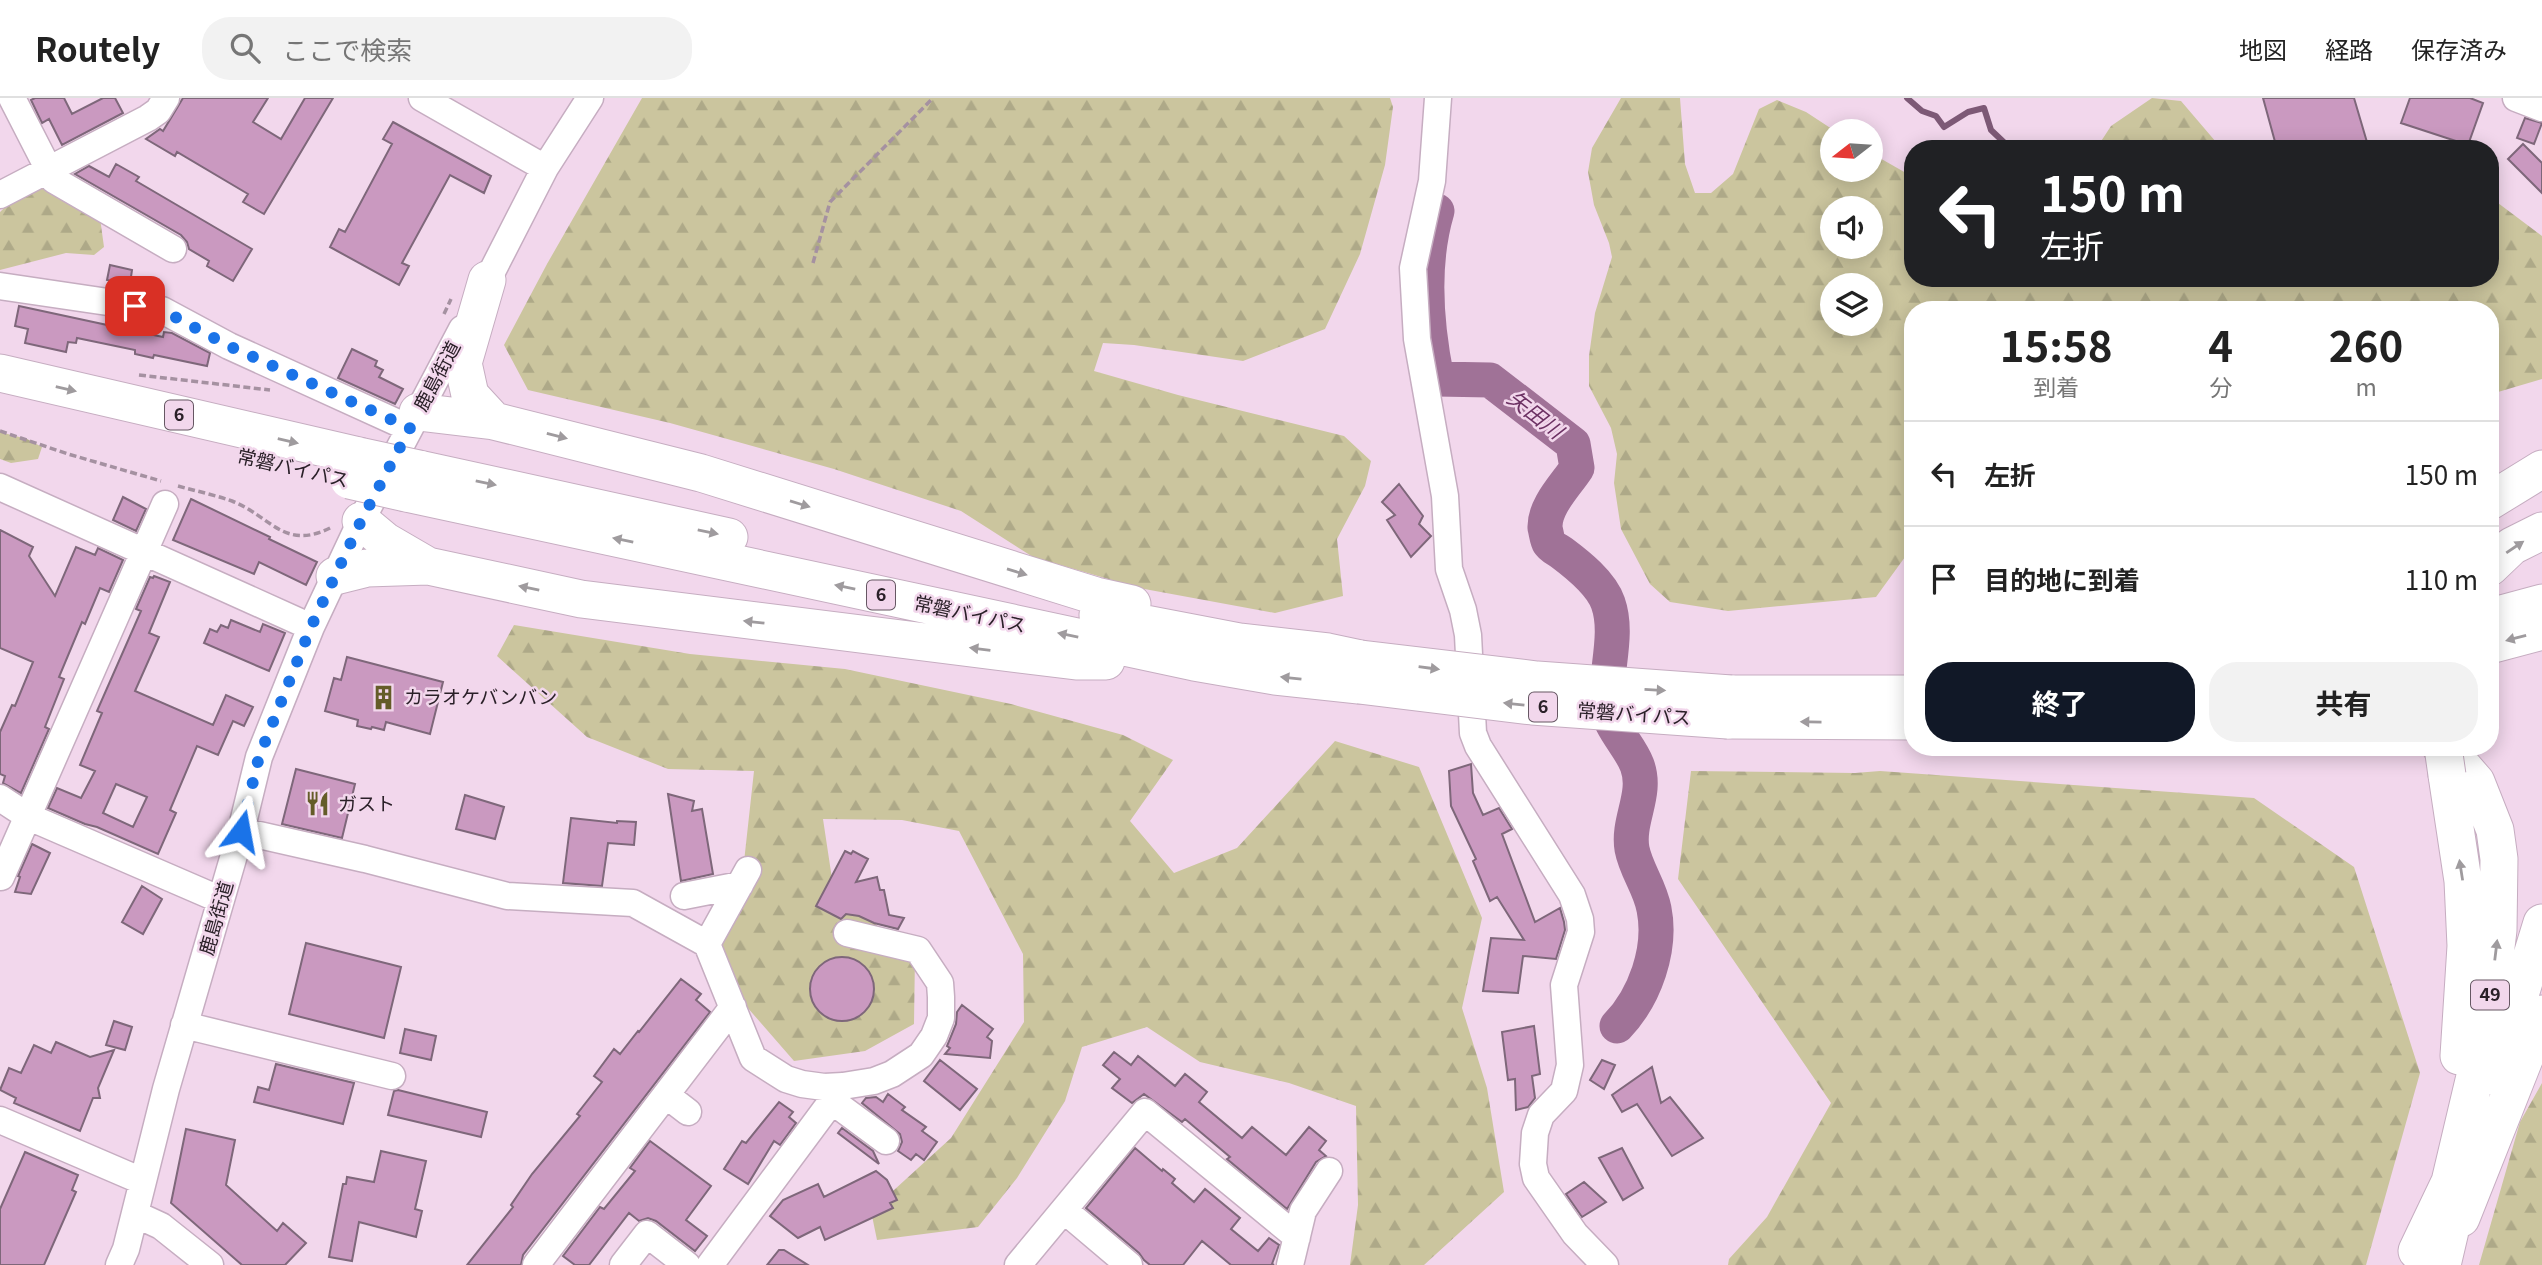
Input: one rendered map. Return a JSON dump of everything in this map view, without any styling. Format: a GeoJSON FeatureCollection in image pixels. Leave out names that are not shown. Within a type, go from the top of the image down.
{"type":"FeatureCollection","features":[{"type":"Feature","properties":{"kind":"highway"},"geometry":{"type":"LineString","coordinates":[[487,280],[463,363],[470,396],[494,421]]}},
{"type":"Feature","properties":{"kind":"highway","name":"常磐バイパス"},"geometry":{"type":"LineString","coordinates":[[0,373],[354,468]]}},
{"type":"Feature","properties":{"kind":"highway","name":"常磐バイパス"},"geometry":{"type":"LineString","coordinates":[[0,399],[354,468],[1194,662],[1275,676],[1349,665]]}},
{"type":"Feature","properties":{"kind":"highway"},"geometry":{"type":"LineString","coordinates":[[414,420],[494,421],[701,473],[1096,596],[1194,619],[1245,626],[1349,665]]}},
{"type":"Feature","properties":{"kind":"highway"},"geometry":{"type":"LineString","coordinates":[[2499,495],[2542,468]]}},
{"type":"Feature","properties":{"kind":"highway","name":"常磐バイパス"},"geometry":{"type":"LineString","coordinates":[[412,481],[871,568],[1239,642],[1532,706],[1729,707],[1894,715]]}},
{"type":"Feature","properties":{"kind":"highway"},"geometry":{"type":"LineString","coordinates":[[361,521],[385,541],[428,566]]}},
{"type":"Feature","properties":{"kind":"highway"},"geometry":{"type":"LineString","coordinates":[[2499,558],[2512,546],[2542,531]]}},
{"type":"Feature","properties":{"kind":"highway"},"geometry":{"type":"LineString","coordinates":[[335,576],[367,568],[428,566],[581,599],[745,621],[1076,661],[1194,662]]}},
{"type":"Feature","properties":{"kind":"highway"},"geometry":{"type":"LineString","coordinates":[[2499,615],[2542,603]]}},
{"type":"Feature","properties":{"kind":"highway"},"geometry":{"type":"LineString","coordinates":[[2499,643],[2542,631]]}},
{"type":"Feature","properties":{"kind":"highway","name":"49"},"geometry":{"type":"LineString","coordinates":[[2429,1262],[2457,1074],[2466,946],[2463,881],[2444,757]]}},
{"type":"Feature","properties":{"kind":"highway","name":"49"},"geometry":{"type":"LineString","coordinates":[[2429,1262],[2458,1196],[2542,923]]}},
{"type":"Feature","properties":{"kind":"highway"},"geometry":{"type":"LineString","coordinates":[[2429,1262],[2542,1014]]}},
{"type":"Feature","properties":{"kind":"street"},"geometry":{"type":"LineString","coordinates":[[12,98],[54,180],[173,249]]}},
{"type":"Feature","properties":{"kind":"street"},"geometry":{"type":"LineString","coordinates":[[422,98],[545,168]]}},
{"type":"Feature","properties":{"kind":"street","name":"鹿島街道"},"geometry":{"type":"LineString","coordinates":[[119,1265],[127,1248],[142,1181],[241,831],[259,757],[311,627],[361,521],[545,168],[590,98]]}},
{"type":"Feature","properties":{"kind":"street"},"geometry":{"type":"LineString","coordinates":[[1438,98],[1432,181],[1413,268],[1417,339],[1444,487],[1449,569],[1468,635],[1473,733],[1478,746],[1572,895],[1580,919],[1579,943],[1564,985],[1569,1079],[1564,1091],[1541,1115],[1535,1133],[1533,1164],[1536,1178],[1575,1234],[1605,1265]]}},
{"type":"Feature","properties":{"kind":"street"},"geometry":{"type":"LineString","coordinates":[[2516,98],[2542,108]]}},
{"type":"Feature","properties":{"kind":"street"},"geometry":{"type":"LineString","coordinates":[[0,195],[148,118],[164,100]]}},
{"type":"Feature","properties":{"kind":"street"},"geometry":{"type":"LineString","coordinates":[[0,286],[162,310],[229,346],[353,402],[414,420]]}},
{"type":"Feature","properties":{"kind":"street"},"geometry":{"type":"LineString","coordinates":[[0,487],[311,627]]}},
{"type":"Feature","properties":{"kind":"street"},"geometry":{"type":"LineString","coordinates":[[1,877],[165,504]]}},
{"type":"Feature","properties":{"kind":"street"},"geometry":{"type":"LineString","coordinates":[[0,798],[29,817],[221,900]]}},
{"type":"Feature","properties":{"kind":"street"},"geometry":{"type":"LineString","coordinates":[[241,831],[365,859],[507,896],[632,903],[707,944],[753,1058],[786,1079],[838,1094],[886,1141]]}},
{"type":"Feature","properties":{"kind":"street"},"geometry":{"type":"LineString","coordinates":[[684,896],[744,878],[707,944]]}},
{"type":"Feature","properties":{"kind":"street"},"geometry":{"type":"LineString","coordinates":[[722,1261],[838,1094],[906,1066],[921,1055],[934,1036],[941,1018],[940,983],[930,964],[918,950],[848,933]]}},
{"type":"Feature","properties":{"kind":"street"},"geometry":{"type":"LineString","coordinates":[[536,1265],[733,1007]]}},
{"type":"Feature","properties":{"kind":"street"},"geometry":{"type":"LineString","coordinates":[[184,1026],[392,1076]]}},
{"type":"Feature","properties":{"kind":"street"},"geometry":{"type":"LineString","coordinates":[[666,1095],[688,1112]]}},
{"type":"Feature","properties":{"kind":"street"},"geometry":{"type":"LineString","coordinates":[[1018,1265],[1145,1112],[1297,1237]]}},
{"type":"Feature","properties":{"kind":"street"},"geometry":{"type":"LineString","coordinates":[[0,1120],[142,1181]]}},
{"type":"Feature","properties":{"kind":"street"},"geometry":{"type":"LineString","coordinates":[[1290,1265],[1303,1211],[1329,1171]]}},
{"type":"Feature","properties":{"kind":"street"},"geometry":{"type":"LineString","coordinates":[[1064,1210],[1129,1265]]}},
{"type":"Feature","properties":{"kind":"street"},"geometry":{"type":"LineString","coordinates":[[135,1214],[161,1226],[210,1265]]}},
{"type":"Feature","properties":{"kind":"street"},"geometry":{"type":"LineString","coordinates":[[623,1265],[647,1234],[687,1265]]}},
{"type":"Feature","properties":{"kind":"path"},"geometry":{"type":"LineString","coordinates":[[813,263],[830,202],[933,98]]}},
{"type":"Feature","properties":{"kind":"path"},"geometry":{"type":"LineString","coordinates":[[440,323],[452,299]]}},
{"type":"Feature","properties":{"kind":"path"},"geometry":{"type":"LineString","coordinates":[[129,374],[283,392]]}},
{"type":"Feature","properties":{"kind":"green space"},"geometry":{"type":"Polygon","coordinates":[[[642,98],[1390,98],[1393,107],[1385,165],[1360,254],[1325,329],[1243,361],[1103,343],[1094,371],[1344,436],[1371,461],[1365,486],[1337,539],[1343,596],[1275,613],[1139,588],[1033,557],[961,511],[834,469],[670,423],[528,390],[504,345],[642,98]]]}},
{"type":"Feature","properties":{"kind":"green space"},"geometry":{"type":"Polygon","coordinates":[[[1621,98],[1680,98],[1685,164],[1695,193],[1711,193],[1733,174],[1759,109],[1777,100],[1820,121],[1820,182],[1883,182],[1883,160],[1904,172],[1904,287],[2499,287],[2499,204],[2542,236],[2542,379],[2499,392],[2499,301],[1904,301],[1904,558],[1876,597],[1728,611],[1670,602],[1650,584],[1621,529],[1614,483],[1617,454],[1611,428],[1589,386],[1589,356],[1595,313],[1612,257],[1594,205],[1588,172],[1592,148],[1621,98]]]}},
{"type":"Feature","properties":{"kind":"green space"},"geometry":{"type":"Polygon","coordinates":[[[2152,98],[2181,101],[2214,140],[2102,140],[2111,126],[2152,98]]]}},
{"type":"Feature","properties":{"kind":"green space"},"geometry":{"type":"Polygon","coordinates":[[[57,188],[100,218],[104,247],[94,255],[66,253],[0,270],[0,212],[24,189],[57,188]]]}},
{"type":"Feature","properties":{"kind":"green space"},"geometry":{"type":"Polygon","coordinates":[[[0,432],[27,439],[42,447],[38,459],[11,463],[0,459],[0,432]]]}},
{"type":"Feature","properties":{"kind":"green space"},"geometry":{"type":"Polygon","coordinates":[[[514,625],[690,654],[845,669],[1011,704],[1123,735],[1173,760],[1130,821],[1174,873],[1237,848],[1335,741],[1419,767],[1482,918],[1462,1008],[1487,1088],[1504,1192],[1424,1265],[1350,1265],[1358,1205],[1356,1106],[1289,1083],[1200,1062],[1147,1027],[1082,1047],[1065,1101],[1017,1178],[978,1227],[877,1240],[871,1211],[951,1138],[1024,1022],[1023,954],[959,831],[902,820],[823,819],[834,892],[915,955],[914,1024],[865,1051],[794,1061],[733,991],[713,915],[742,880],[754,771],[668,769],[587,737],[497,656],[514,625]]]}},
{"type":"Feature","properties":{"kind":"green space"},"geometry":{"type":"Polygon","coordinates":[[[1691,771],[1880,771],[2254,798],[2354,867],[2420,1073],[2366,1265],[1728,1265],[1729,1259],[1767,1217],[1831,1103],[1678,879],[1691,771]]]}},
{"type":"Feature","properties":{"kind":"green space"},"geometry":{"type":"Polygon","coordinates":[[[2542,1083],[2542,1265],[2479,1265],[2520,1122],[2542,1083]]]}},
{"type":"Feature","properties":{"kind":"building"},"geometry":{"type":"Polygon","coordinates":[[[64,98],[72,114],[103,98],[115,98],[123,113],[62,145],[49,119],[42,123],[31,100],[64,98]]]}},
{"type":"Feature","properties":{"kind":"building"},"geometry":{"type":"Polygon","coordinates":[[[183,98],[268,98],[253,122],[281,139],[305,98],[333,98],[264,214],[243,202],[248,194],[177,152],[175,156],[146,139],[160,129],[163,131],[183,98]]]}},
{"type":"Feature","properties":{"kind":"building"},"geometry":{"type":"Polygon","coordinates":[[[2263,98],[2354,98],[2366,140],[2275,140],[2263,98]]]}},
{"type":"Feature","properties":{"kind":"building"},"geometry":{"type":"Polygon","coordinates":[[[2410,98],[2470,98],[2483,103],[2470,140],[2453,140],[2401,123],[2410,98]]]}},
{"type":"Feature","properties":{"kind":"building"},"geometry":{"type":"Polygon","coordinates":[[[2525,118],[2542,123],[2534,144],[2517,138],[2525,118]]]}},
{"type":"Feature","properties":{"kind":"building"},"geometry":{"type":"Polygon","coordinates":[[[393,122],[491,176],[484,193],[450,175],[402,263],[409,266],[399,285],[330,247],[339,229],[345,232],[392,144],[383,139],[393,122]]]}},
{"type":"Feature","properties":{"kind":"building"},"geometry":{"type":"Polygon","coordinates":[[[2523,144],[2542,163],[2542,193],[2508,159],[2523,144]]]}},
{"type":"Feature","properties":{"kind":"building"},"geometry":{"type":"Polygon","coordinates":[[[116,164],[139,177],[136,181],[252,249],[233,281],[207,266],[209,261],[189,249],[181,235],[75,174],[89,166],[109,177],[116,164]]]}},
{"type":"Feature","properties":{"kind":"building"},"geometry":{"type":"Polygon","coordinates":[[[110,265],[132,270],[130,284],[107,280],[110,265]]]}},
{"type":"Feature","properties":{"kind":"building"},"geometry":{"type":"Polygon","coordinates":[[[19,306],[163,337],[164,332],[172,333],[210,353],[207,366],[154,355],[153,358],[135,354],[135,350],[77,338],[76,343],[68,342],[66,352],[25,343],[28,329],[15,326],[19,306]]]}},
{"type":"Feature","properties":{"kind":"building"},"geometry":{"type":"Polygon","coordinates":[[[352,349],[377,361],[375,366],[383,370],[379,377],[403,389],[395,404],[338,378],[352,349]]]}},
{"type":"Feature","properties":{"kind":"building"},"geometry":{"type":"Polygon","coordinates":[[[1399,484],[1423,516],[1419,524],[1431,536],[1411,557],[1387,520],[1395,515],[1382,502],[1399,484]]]}},
{"type":"Feature","properties":{"kind":"building"},"geometry":{"type":"Polygon","coordinates":[[[123,497],[146,509],[136,531],[113,520],[123,497]]]}},
{"type":"Feature","properties":{"kind":"building"},"geometry":{"type":"Polygon","coordinates":[[[191,499],[317,562],[306,585],[259,562],[254,574],[173,540],[191,499]]]}},
{"type":"Feature","properties":{"kind":"building"},"geometry":{"type":"Polygon","coordinates":[[[0,530],[33,547],[29,556],[55,596],[76,547],[95,555],[98,548],[123,560],[109,592],[100,588],[85,624],[82,622],[59,677],[64,679],[45,727],[49,729],[21,793],[3,783],[5,776],[0,774],[0,732],[12,705],[15,706],[33,662],[0,648],[0,530]]]}},
{"type":"Feature","properties":{"kind":"building"},"geometry":{"type":"Polygon","coordinates":[[[154,576],[170,582],[149,633],[159,637],[135,691],[213,725],[226,695],[253,707],[244,726],[233,721],[218,755],[197,746],[170,810],[176,813],[158,854],[48,808],[57,788],[81,798],[95,771],[80,765],[102,713],[97,711],[141,611],[136,609],[150,577],[154,576]],[[116,784],[103,813],[133,827],[147,797],[116,784]]]}},
{"type":"Feature","properties":{"kind":"building"},"geometry":{"type":"Polygon","coordinates":[[[231,620],[260,632],[263,624],[285,633],[269,671],[204,643],[210,629],[217,632],[221,625],[228,628],[231,620]]]}},
{"type":"Feature","properties":{"kind":"building","name":"カラオケバンバン"},"geometry":{"type":"Polygon","coordinates":[[[347,657],[443,682],[430,734],[386,722],[384,730],[357,726],[358,720],[325,711],[334,678],[341,680],[347,657]]]}},
{"type":"Feature","properties":{"kind":"building"},"geometry":{"type":"Polygon","coordinates":[[[1471,764],[1473,793],[1483,815],[1499,808],[1512,829],[1502,834],[1535,922],[1560,908],[1564,922],[1565,930],[1556,959],[1523,956],[1518,993],[1483,991],[1491,938],[1524,940],[1497,897],[1490,901],[1473,861],[1476,859],[1451,806],[1449,771],[1471,764]]]}},
{"type":"Feature","properties":{"kind":"building","name":"ガスト"},"geometry":{"type":"Polygon","coordinates":[[[296,769],[355,784],[342,838],[282,824],[296,769]]]}},
{"type":"Feature","properties":{"kind":"building"},"geometry":{"type":"Polygon","coordinates":[[[668,794],[694,801],[692,811],[702,809],[713,874],[681,881],[668,794]]]}},
{"type":"Feature","properties":{"kind":"building"},"geometry":{"type":"Polygon","coordinates":[[[465,795],[504,807],[495,839],[456,829],[465,795]]]}},
{"type":"Feature","properties":{"kind":"building"},"geometry":{"type":"Polygon","coordinates":[[[571,818],[617,823],[636,822],[634,845],[608,843],[602,886],[563,883],[571,818]]]}},
{"type":"Feature","properties":{"kind":"building"},"geometry":{"type":"Polygon","coordinates":[[[32,844],[50,853],[31,894],[15,892],[20,877],[18,876],[32,844]]]}},
{"type":"Feature","properties":{"kind":"building"},"geometry":{"type":"Polygon","coordinates":[[[845,851],[851,854],[853,851],[868,859],[856,882],[877,877],[880,890],[884,890],[889,915],[904,918],[898,929],[859,916],[846,914],[841,919],[816,906],[845,851]]]}},
{"type":"Feature","properties":{"kind":"building"},"geometry":{"type":"Polygon","coordinates":[[[142,886],[162,899],[143,934],[122,922],[142,886]]]}},
{"type":"Feature","properties":{"kind":"building"},"geometry":{"type":"Polygon","coordinates":[[[306,943],[401,967],[384,1038],[289,1014],[306,943]]]}},
{"type":"Feature","properties":{"kind":"building"},"geometry":{"type":"Polygon","coordinates":[[[836,957],[848,957],[865,966],[872,977],[872,1001],[865,1012],[848,1021],[836,1021],[824,1016],[815,1007],[810,995],[810,983],[815,971],[824,962],[836,957]]]}},
{"type":"Feature","properties":{"kind":"building"},"geometry":{"type":"Polygon","coordinates":[[[681,979],[701,994],[696,1000],[710,1012],[523,1255],[521,1265],[467,1265],[513,1207],[511,1205],[532,1174],[580,1116],[577,1114],[602,1082],[594,1076],[614,1049],[620,1054],[681,979]]]}},
{"type":"Feature","properties":{"kind":"building"},"geometry":{"type":"Polygon","coordinates":[[[962,1005],[993,1029],[987,1037],[992,1041],[990,1058],[945,1054],[950,1048],[947,1046],[956,1024],[957,1012],[962,1005]]]}},
{"type":"Feature","properties":{"kind":"building"},"geometry":{"type":"Polygon","coordinates":[[[114,1021],[132,1027],[125,1050],[106,1045],[114,1021]]]}},
{"type":"Feature","properties":{"kind":"building"},"geometry":{"type":"Polygon","coordinates":[[[1534,1026],[1540,1074],[1532,1076],[1535,1098],[1528,1107],[1516,1110],[1515,1079],[1508,1080],[1502,1032],[1534,1026]]]}},
{"type":"Feature","properties":{"kind":"building"},"geometry":{"type":"Polygon","coordinates":[[[405,1029],[436,1036],[431,1060],[400,1053],[405,1029]]]}},
{"type":"Feature","properties":{"kind":"building"},"geometry":{"type":"Polygon","coordinates":[[[56,1042],[90,1057],[114,1050],[98,1088],[100,1098],[93,1098],[80,1131],[14,1103],[16,1098],[0,1090],[9,1068],[21,1073],[34,1045],[51,1053],[56,1042]]]}},
{"type":"Feature","properties":{"kind":"building"},"geometry":{"type":"Polygon","coordinates":[[[1114,1052],[1131,1065],[1138,1056],[1175,1086],[1185,1074],[1207,1092],[1199,1102],[1242,1138],[1252,1127],[1286,1155],[1309,1127],[1326,1141],[1319,1150],[1326,1156],[1316,1162],[1287,1209],[1227,1159],[1230,1157],[1185,1119],[1182,1122],[1144,1094],[1132,1103],[1112,1088],[1120,1079],[1103,1065],[1114,1052]]]}},
{"type":"Feature","properties":{"kind":"building"},"geometry":{"type":"Polygon","coordinates":[[[940,1060],[977,1089],[960,1110],[924,1081],[940,1060]]]}},
{"type":"Feature","properties":{"kind":"building"},"geometry":{"type":"Polygon","coordinates":[[[1602,1060],[1615,1065],[1604,1089],[1590,1080],[1602,1060]]]}},
{"type":"Feature","properties":{"kind":"building"},"geometry":{"type":"Polygon","coordinates":[[[276,1064],[354,1083],[343,1124],[254,1102],[258,1087],[269,1090],[276,1064]]]}},
{"type":"Feature","properties":{"kind":"building"},"geometry":{"type":"Polygon","coordinates":[[[1652,1067],[1661,1103],[1670,1097],[1703,1138],[1672,1156],[1637,1104],[1622,1112],[1612,1095],[1652,1067]]]}},
{"type":"Feature","properties":{"kind":"building"},"geometry":{"type":"Polygon","coordinates":[[[394,1091],[487,1112],[481,1137],[388,1115],[394,1091]]]}},
{"type":"Feature","properties":{"kind":"building"},"geometry":{"type":"Polygon","coordinates":[[[888,1094],[905,1107],[902,1110],[926,1127],[922,1131],[937,1142],[924,1160],[916,1154],[911,1160],[898,1151],[902,1142],[900,1134],[862,1103],[866,1098],[876,1097],[883,1102],[888,1094]]]}},
{"type":"Feature","properties":{"kind":"building"},"geometry":{"type":"Polygon","coordinates":[[[779,1102],[793,1112],[789,1117],[796,1123],[780,1145],[774,1141],[748,1184],[724,1169],[742,1141],[746,1143],[779,1102]]]}},
{"type":"Feature","properties":{"kind":"building"},"geometry":{"type":"Polygon","coordinates":[[[842,1128],[873,1151],[879,1164],[838,1133],[842,1128]]]}},
{"type":"Feature","properties":{"kind":"building"},"geometry":{"type":"Polygon","coordinates":[[[186,1129],[235,1140],[226,1185],[277,1231],[283,1223],[306,1243],[285,1265],[242,1265],[171,1203],[186,1129]]]}},
{"type":"Feature","properties":{"kind":"building"},"geometry":{"type":"Polygon","coordinates":[[[650,1141],[711,1186],[686,1220],[707,1236],[695,1251],[656,1221],[648,1218],[639,1221],[629,1213],[589,1265],[575,1265],[563,1256],[600,1207],[604,1209],[635,1171],[630,1168],[650,1141]]]}},
{"type":"Feature","properties":{"kind":"building"},"geometry":{"type":"Polygon","coordinates":[[[1135,1148],[1175,1179],[1172,1183],[1194,1202],[1205,1189],[1240,1218],[1231,1229],[1258,1251],[1269,1238],[1279,1245],[1272,1264],[1274,1265],[1231,1265],[1202,1241],[1183,1265],[1150,1265],[1144,1260],[1086,1208],[1135,1148]]]}},
{"type":"Feature","properties":{"kind":"building"},"geometry":{"type":"Polygon","coordinates":[[[1622,1148],[1643,1188],[1623,1200],[1599,1158],[1622,1148]]]}},
{"type":"Feature","properties":{"kind":"building"},"geometry":{"type":"Polygon","coordinates":[[[381,1151],[426,1161],[415,1209],[422,1211],[416,1237],[359,1222],[352,1261],[329,1257],[343,1184],[346,1184],[347,1177],[374,1182],[381,1151]]]}},
{"type":"Feature","properties":{"kind":"building"},"geometry":{"type":"Polygon","coordinates":[[[25,1152],[78,1175],[72,1190],[76,1192],[44,1265],[0,1265],[0,1209],[25,1152]]]}},
{"type":"Feature","properties":{"kind":"building"},"geometry":{"type":"Polygon","coordinates":[[[876,1171],[887,1180],[897,1200],[890,1203],[893,1208],[825,1240],[820,1227],[798,1238],[770,1216],[783,1200],[818,1184],[824,1197],[876,1171]]]}},
{"type":"Feature","properties":{"kind":"building"},"geometry":{"type":"Polygon","coordinates":[[[1584,1182],[1606,1202],[1582,1217],[1566,1194],[1584,1182]]]}},
{"type":"Feature","properties":{"kind":"building"},"geometry":{"type":"Polygon","coordinates":[[[779,1250],[784,1250],[808,1265],[767,1265],[779,1250]]]}},
{"type":"Feature","properties":{"kind":"waterway"},"geometry":{"type":"LineString","coordinates":[[1907,98],[1922,111],[1936,116],[1944,127],[1968,112],[1984,108],[1991,130],[2002,140]]}},
{"type":"Feature","properties":{"kind":"waterway","name":"矢田川"},"geometry":{"type":"LineString","coordinates":[[1437,211],[1427,274],[1430,338],[1437,379],[1490,380],[1573,444],[1577,468],[1556,496],[1548,512],[1545,528],[1547,538],[1551,546],[1595,582],[1605,596],[1611,615],[1608,712],[1633,757],[1640,776],[1639,797],[1632,828],[1632,849],[1652,901],[1656,924],[1656,940],[1649,972],[1636,1001],[1617,1026]]}},
{"type":"Feature","properties":{"kind":"place","name":"カラオケバンバン"},"geometry":{"type":"Point","coordinates":[384,697]}},
{"type":"Feature","properties":{"kind":"place","name":"ガスト"},"geometry":{"type":"Point","coordinates":[318,804]}},
{"type":"Feature","properties":{"kind":"route"},"geometry":{"type":"LineString","coordinates":[[135,306],[162,310],[229,346],[410,428],[361,521],[311,627],[259,757],[241,831]]}}]}
